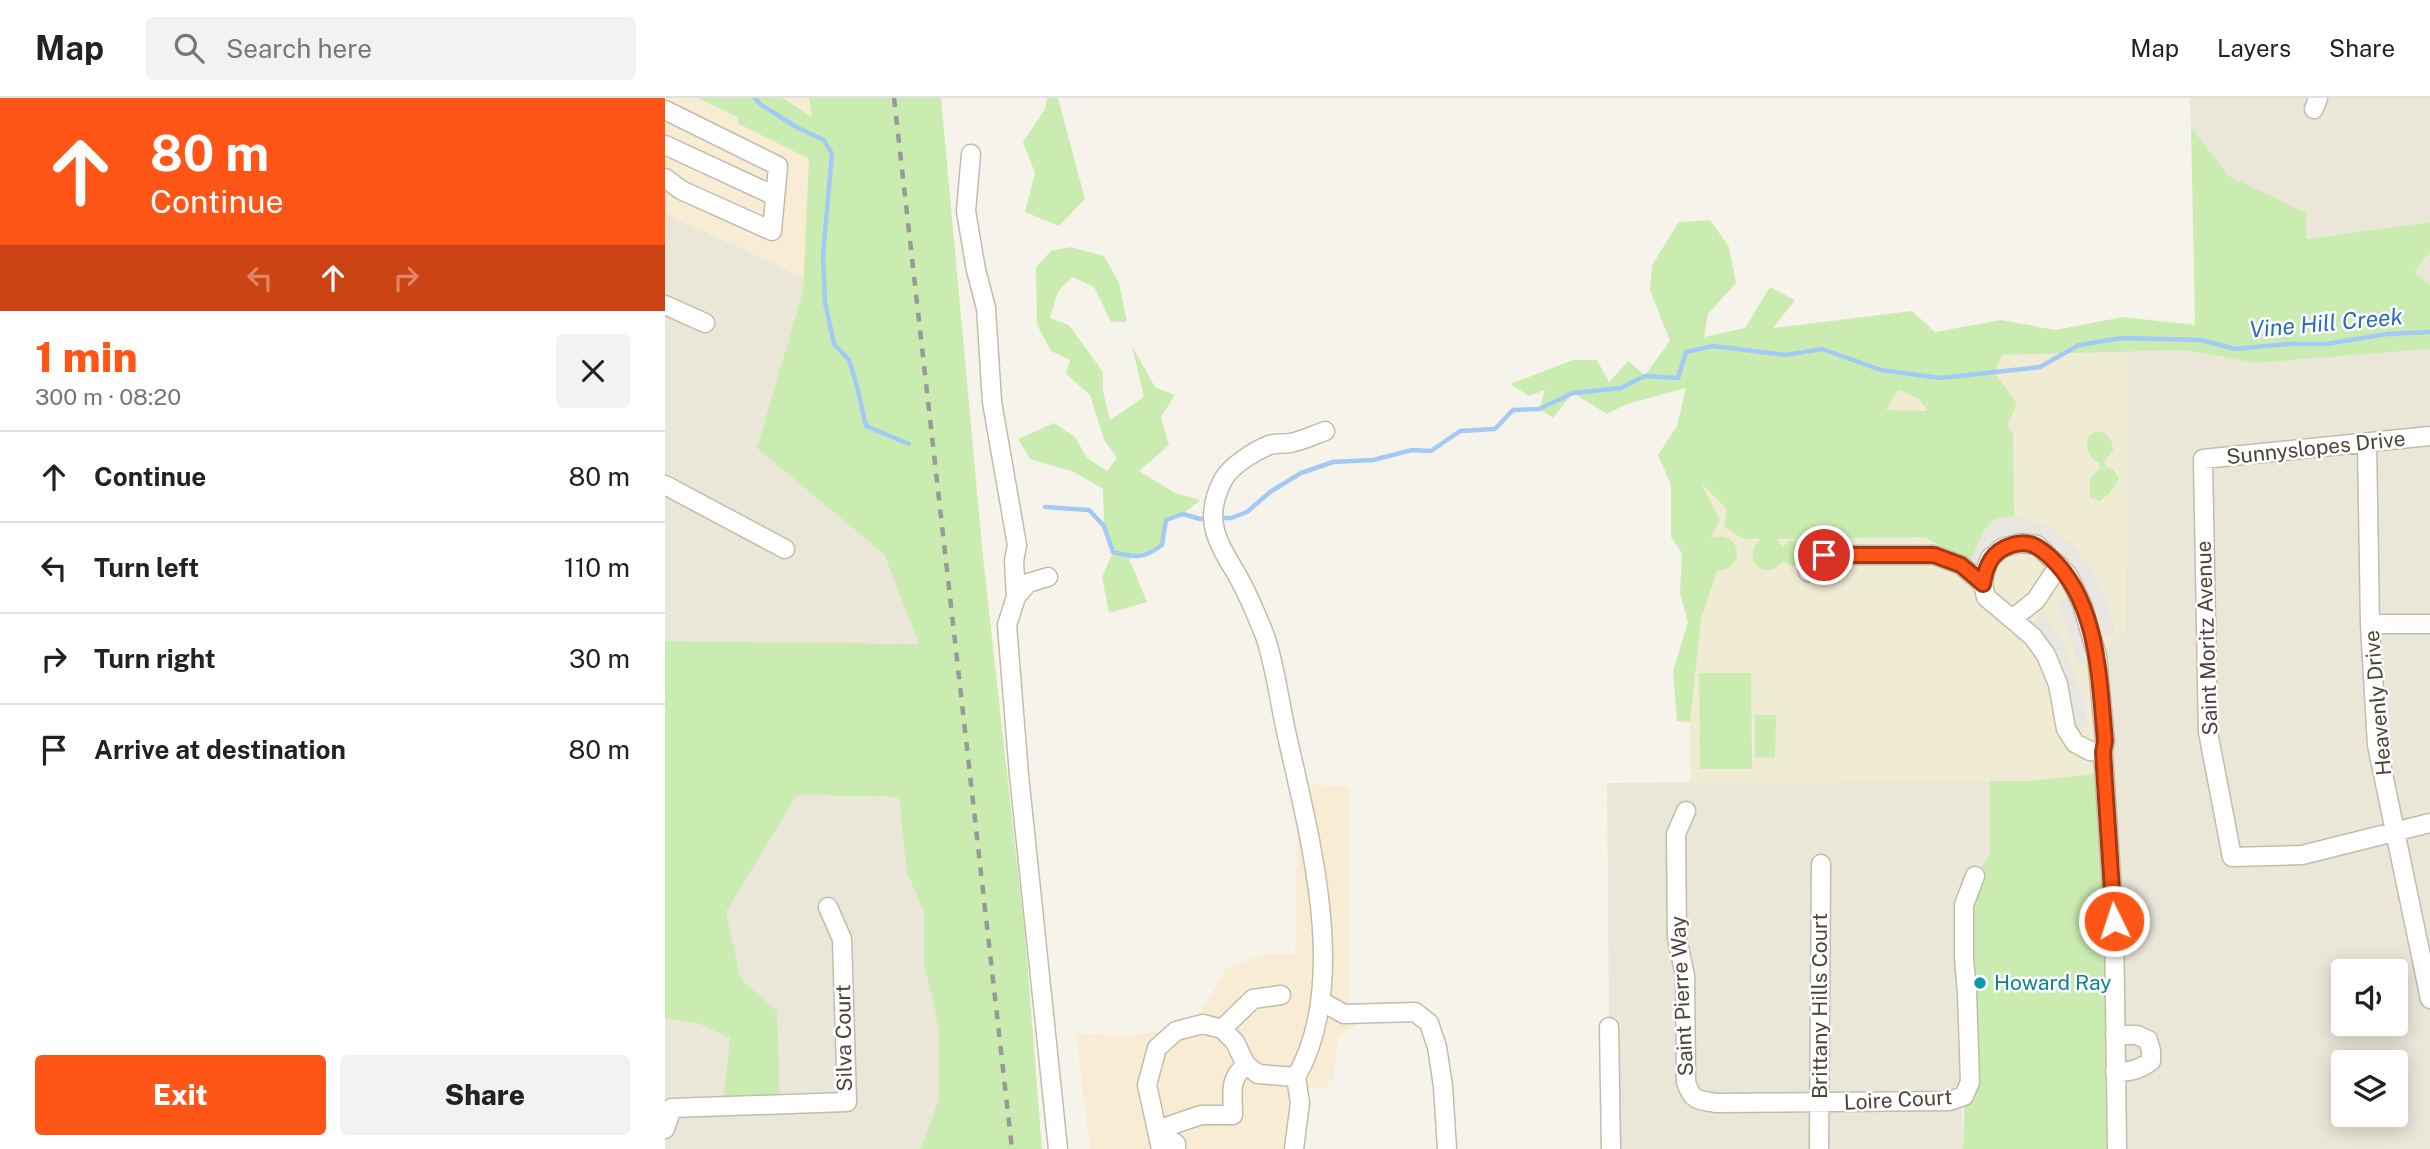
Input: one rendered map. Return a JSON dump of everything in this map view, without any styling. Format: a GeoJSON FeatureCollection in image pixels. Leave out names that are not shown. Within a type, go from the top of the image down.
{"type":"FeatureCollection","features":[{"type":"Feature","properties":{"kind":"street"},"geometry":{"type":"LineString","coordinates":[[665,98],[665,120]]}},
{"type":"Feature","properties":{"kind":"street"},"geometry":{"type":"LineString","coordinates":[[665,110],[778,166],[772,231],[681,190],[665,178]]}},
{"type":"Feature","properties":{"kind":"street"},"geometry":{"type":"LineString","coordinates":[[665,145],[775,196]]}},
{"type":"Feature","properties":{"kind":"street"},"geometry":{"type":"LineString","coordinates":[[971,154],[966,211],[976,270],[986,308],[992,401],[1017,545],[1014,561],[1016,597]]}},
{"type":"Feature","properties":{"kind":"street"},"geometry":{"type":"LineString","coordinates":[[665,305],[705,323]]}},
{"type":"Feature","properties":{"kind":"street"},"geometry":{"type":"LineString","coordinates":[[1294,1149],[1300,1103],[1296,1077],[1308,1055],[1321,1001],[1322,932],[1316,872],[1265,637],[1214,533],[1214,506],[1223,478],[1239,464],[1271,444],[1292,443],[1325,431]]}},
{"type":"Feature","properties":{"kind":"street","name":"Sunnyslopes Drive"},"geometry":{"type":"LineString","coordinates":[[2203,459],[2430,436]]}},
{"type":"Feature","properties":{"kind":"street","name":"Heavenly Drive"},"geometry":{"type":"LineString","coordinates":[[2367,443],[2370,624],[2377,745],[2430,999]]}},
{"type":"Feature","properties":{"kind":"street","name":"Saint Moritz Avenue"},"geometry":{"type":"LineString","coordinates":[[2203,459],[2208,732],[2232,857],[2302,855],[2395,831]]}},
{"type":"Feature","properties":{"kind":"street"},"geometry":{"type":"LineString","coordinates":[[665,485],[785,549]]}},
{"type":"Feature","properties":{"kind":"street"},"geometry":{"type":"LineString","coordinates":[[2103,752],[2090,751],[2075,743],[2067,729],[2058,684],[2046,655],[2033,637],[1986,597],[1983,584],[1985,571],[1990,558],[2002,548],[2020,542],[2037,545],[2068,575],[2082,604],[2097,656],[2105,741],[2103,752],[2114,921],[2117,1149]]}},
{"type":"Feature","properties":{"kind":"street"},"geometry":{"type":"LineString","coordinates":[[1808,572],[1824,555],[1934,555],[1961,565],[1983,584]]}},
{"type":"Feature","properties":{"kind":"street"},"geometry":{"type":"LineString","coordinates":[[2012,619],[2036,600],[2059,565]]}},
{"type":"Feature","properties":{"kind":"street"},"geometry":{"type":"LineString","coordinates":[[1048,578],[1027,583],[1016,597],[1007,625],[1019,775],[1058,1149]]}},
{"type":"Feature","properties":{"kind":"street"},"geometry":{"type":"LineString","coordinates":[[2370,624],[2430,624]]}},
{"type":"Feature","properties":{"kind":"street","name":"Saint Pierre Way"},"geometry":{"type":"LineString","coordinates":[[1686,811],[1676,834],[1677,938],[1685,976],[1686,1082],[1690,1093],[1699,1101],[1716,1103],[1819,1104]]}},
{"type":"Feature","properties":{"kind":"street"},"geometry":{"type":"LineString","coordinates":[[2395,831],[2430,823]]}},
{"type":"Feature","properties":{"kind":"street","name":"Brittany Hills Court"},"geometry":{"type":"LineString","coordinates":[[1819,1149],[1821,864]]}},
{"type":"Feature","properties":{"kind":"street","name":"Loire Court"},"geometry":{"type":"LineString","coordinates":[[1819,1104],[1949,1101],[1964,1096],[1970,1082],[1964,905],[1975,876]]}},
{"type":"Feature","properties":{"kind":"street","name":"Silva Court"},"geometry":{"type":"LineString","coordinates":[[665,1129],[672,1108],[847,1102],[842,939],[828,907]]}},
{"type":"Feature","properties":{"kind":"street"},"geometry":{"type":"LineString","coordinates":[[1222,1029],[1253,999],[1280,995]]}},
{"type":"Feature","properties":{"kind":"street"},"geometry":{"type":"LineString","coordinates":[[1321,1001],[1345,1014],[1415,1012],[1429,1023],[1437,1047],[1443,1086],[1447,1149]]}},
{"type":"Feature","properties":{"kind":"street"},"geometry":{"type":"LineString","coordinates":[[1161,1149],[1147,1084],[1157,1048],[1176,1031],[1203,1024],[1222,1029],[1235,1042],[1246,1065],[1258,1074],[1296,1077]]}},
{"type":"Feature","properties":{"kind":"street"},"geometry":{"type":"LineString","coordinates":[[1609,1027],[1611,1149]]}},
{"type":"Feature","properties":{"kind":"street"},"geometry":{"type":"LineString","coordinates":[[2115,1035],[2137,1035],[2148,1040],[2151,1051],[2151,1061],[2141,1068],[2132,1072],[2115,1072]]}},
{"type":"Feature","properties":{"kind":"street"},"geometry":{"type":"LineString","coordinates":[[1157,1130],[1201,1115],[1233,1115],[1235,1073],[1246,1065]]}},
{"type":"Feature","properties":{"kind":"street"},"geometry":{"type":"LineString","coordinates":[[1157,1130],[1175,1144],[1176,1149]]}},
{"type":"Feature","properties":{"kind":"shaded area"},"geometry":{"type":"Polygon","coordinates":[[[665,98],[698,98],[739,118],[737,123],[809,159],[804,278],[665,213],[665,98]]]}},
{"type":"Feature","properties":{"kind":"shaded area"},"geometry":{"type":"Polygon","coordinates":[[[783,98],[809,98],[812,118],[783,98]]]}},
{"type":"Feature","properties":{"kind":"shaded area"},"geometry":{"type":"Polygon","coordinates":[[[2190,98],[2430,98],[2430,222],[2306,239],[2306,213],[2229,176],[2191,127],[2190,98]]]}},
{"type":"Feature","properties":{"kind":"shaded area"},"geometry":{"type":"Polygon","coordinates":[[[665,213],[804,278],[803,291],[850,524],[884,554],[920,645],[665,641],[665,213]]]}},
{"type":"Feature","properties":{"kind":"shaded area"},"geometry":{"type":"Polygon","coordinates":[[[2430,252],[2430,286],[2414,272],[2430,252]]]}},
{"type":"Feature","properties":{"kind":"shaded area"},"geometry":{"type":"Polygon","coordinates":[[[2430,349],[2430,1149],[2117,1149],[2097,656],[2126,630],[2127,351],[2183,350],[2256,363],[2430,349]]]}},
{"type":"Feature","properties":{"kind":"shaded area"},"geometry":{"type":"Polygon","coordinates":[[[2127,351],[2126,630],[2097,656],[2104,773],[2028,781],[1691,784],[1685,466],[1686,365],[2127,351]]]}},
{"type":"Feature","properties":{"kind":"shaded area"},"geometry":{"type":"Polygon","coordinates":[[[2014,516],[2051,527],[2074,547],[2092,570],[2111,613],[2115,631],[2092,639],[2097,662],[2078,664],[2057,603],[2077,594],[2068,575],[2020,543],[1987,566],[1971,559],[1984,530],[1991,522],[1998,518],[2014,516]]]}},
{"type":"Feature","properties":{"kind":"shaded area"},"geometry":{"type":"Polygon","coordinates":[[[2042,614],[2061,639],[2083,697],[2087,727],[2066,729],[2058,684],[2026,631],[2042,614]]]}},
{"type":"Feature","properties":{"kind":"shaded area"},"geometry":{"type":"Polygon","coordinates":[[[1990,781],[1990,855],[1975,876],[1962,1114],[1963,1149],[1617,1149],[1617,1018],[1609,1018],[1607,783],[1990,781]]]}},
{"type":"Feature","properties":{"kind":"shaded area"},"geometry":{"type":"Polygon","coordinates":[[[1298,784],[1349,786],[1349,1004],[1361,1009],[1362,1020],[1339,1037],[1333,1079],[1328,1080],[1327,1088],[1305,1089],[1305,1149],[1090,1149],[1076,1034],[1131,1035],[1177,1029],[1198,1016],[1226,969],[1264,954],[1295,954],[1298,784]]]}},
{"type":"Feature","properties":{"kind":"shaded area"},"geometry":{"type":"Polygon","coordinates":[[[797,795],[900,797],[907,873],[924,912],[924,964],[939,1028],[939,1098],[922,1146],[919,1149],[665,1149],[665,1019],[697,1023],[730,1038],[777,1011],[741,979],[726,912],[797,795]]]}},
{"type":"Feature","properties":{"kind":"green space"},"geometry":{"type":"Polygon","coordinates":[[[698,98],[783,98],[812,117],[809,98],[941,98],[983,557],[1025,935],[1042,1149],[919,1149],[939,1098],[939,1028],[924,964],[924,912],[907,873],[899,797],[797,795],[726,912],[741,979],[777,1011],[780,1104],[723,1106],[730,1038],[697,1023],[665,1019],[665,641],[919,644],[884,554],[757,448],[803,291],[809,159],[737,123],[739,118],[698,98]]]}},
{"type":"Feature","properties":{"kind":"green space"},"geometry":{"type":"Polygon","coordinates":[[[1047,98],[1058,98],[1085,199],[1059,226],[1025,212],[1035,173],[1023,142],[1045,109],[1047,98]]]}},
{"type":"Feature","properties":{"kind":"green space"},"geometry":{"type":"Polygon","coordinates":[[[2191,127],[2229,176],[2306,213],[2306,239],[2430,222],[2430,252],[2414,272],[2430,286],[2430,349],[2256,363],[2183,350],[2002,355],[1994,372],[2017,404],[2007,426],[2013,433],[2014,516],[1998,518],[1971,559],[1965,560],[1925,537],[1776,539],[1783,547],[1789,541],[1800,541],[1806,547],[1806,559],[1798,566],[1784,561],[1769,570],[1762,569],[1753,560],[1755,546],[1761,539],[1743,539],[1724,526],[1727,509],[1701,483],[1720,520],[1710,538],[1728,538],[1734,543],[1737,557],[1727,569],[1717,571],[1701,618],[1690,722],[1677,721],[1673,671],[1688,622],[1680,593],[1682,553],[1671,537],[1671,485],[1658,455],[1677,426],[1686,388],[1627,404],[1607,414],[1573,393],[1553,418],[1539,409],[1545,390],[1529,396],[1510,384],[1573,360],[1597,360],[1609,382],[1628,361],[1645,375],[1670,341],[1650,290],[1652,265],[1679,222],[1710,220],[1729,247],[1736,283],[1708,314],[1704,337],[1745,328],[1770,287],[1795,300],[1773,328],[1912,311],[1935,332],[2001,320],[2055,330],[2123,317],[2195,325],[2191,127]],[[1898,390],[1886,410],[1928,411],[1918,398],[1898,390]]]}},
{"type":"Feature","properties":{"kind":"green space"},"geometry":{"type":"Polygon","coordinates":[[[1070,247],[1104,256],[1119,283],[1127,322],[1111,322],[1094,287],[1073,277],[1058,291],[1050,318],[1069,325],[1103,372],[1103,391],[1110,420],[1144,397],[1132,346],[1155,387],[1175,395],[1161,417],[1169,445],[1139,471],[1175,493],[1200,500],[1183,514],[1166,520],[1162,545],[1147,556],[1128,556],[1147,602],[1109,613],[1102,577],[1113,552],[1104,526],[1103,489],[1074,472],[1030,459],[1018,439],[1054,423],[1075,437],[1087,458],[1107,471],[1117,458],[1104,440],[1090,395],[1066,374],[1070,360],[1051,351],[1037,325],[1036,267],[1051,251],[1070,247]]]}},
{"type":"Feature","properties":{"kind":"green space"},"geometry":{"type":"Polygon","coordinates":[[[2097,431],[2104,433],[2111,440],[2113,451],[2104,462],[2114,470],[2119,479],[2110,493],[2100,501],[2090,498],[2090,479],[2100,468],[2087,448],[2089,436],[2097,431]]]}},
{"type":"Feature","properties":{"kind":"green space"},"geometry":{"type":"Polygon","coordinates":[[[1699,673],[1751,673],[1752,769],[1700,769],[1699,673]]]}},
{"type":"Feature","properties":{"kind":"green space"},"geometry":{"type":"Polygon","coordinates":[[[1755,715],[1776,715],[1775,758],[1755,757],[1755,715]]]}},
{"type":"Feature","properties":{"kind":"green space"},"geometry":{"type":"Polygon","coordinates":[[[2104,773],[2117,1149],[1963,1149],[1967,992],[1975,876],[1990,855],[1990,781],[2028,781],[2104,773]]]}},
{"type":"Feature","properties":{"kind":"waterway"},"geometry":{"type":"LineString","coordinates":[[755,98],[798,128],[824,140],[832,154],[823,255],[825,302],[834,344],[849,360],[866,426],[909,444]]}},
{"type":"Feature","properties":{"kind":"waterway","name":"Vine Hill Creek"},"geometry":{"type":"LineString","coordinates":[[1218,518],[1231,518],[1247,512],[1270,492],[1301,473],[1333,462],[1373,460],[1412,450],[1431,451],[1460,431],[1495,429],[1513,410],[1539,409],[1573,393],[1621,388],[1645,376],[1678,378],[1686,352],[1713,346],[1786,355],[1822,349],[1881,370],[1940,378],[2040,367],[2079,345],[2122,338],[2201,340],[2235,349],[2326,344],[2387,334],[2430,332]]}},
{"type":"Feature","properties":{"kind":"waterway","name":"Vine Hill Creek"},"geometry":{"type":"LineString","coordinates":[[1045,507],[1089,510],[1104,526],[1113,552],[1134,556],[1150,553],[1162,545],[1166,520],[1183,514],[1209,519]]}},
{"type":"Feature","properties":{"kind":"railway"},"geometry":{"type":"LineString","coordinates":[[894,98],[1012,1149]]}},
{"type":"Feature","properties":{"kind":"place","name":"Howard Ray"},"geometry":{"type":"Point","coordinates":[1980,983]}},
{"type":"Feature","properties":{"kind":"route"},"geometry":{"type":"LineString","coordinates":[[1824,555],[1934,555],[1961,565],[1983,584],[1990,558],[2002,548],[2020,542],[2037,545],[2068,575],[2082,604],[2097,656],[2105,741],[2103,752],[2114,921]]}}]}
